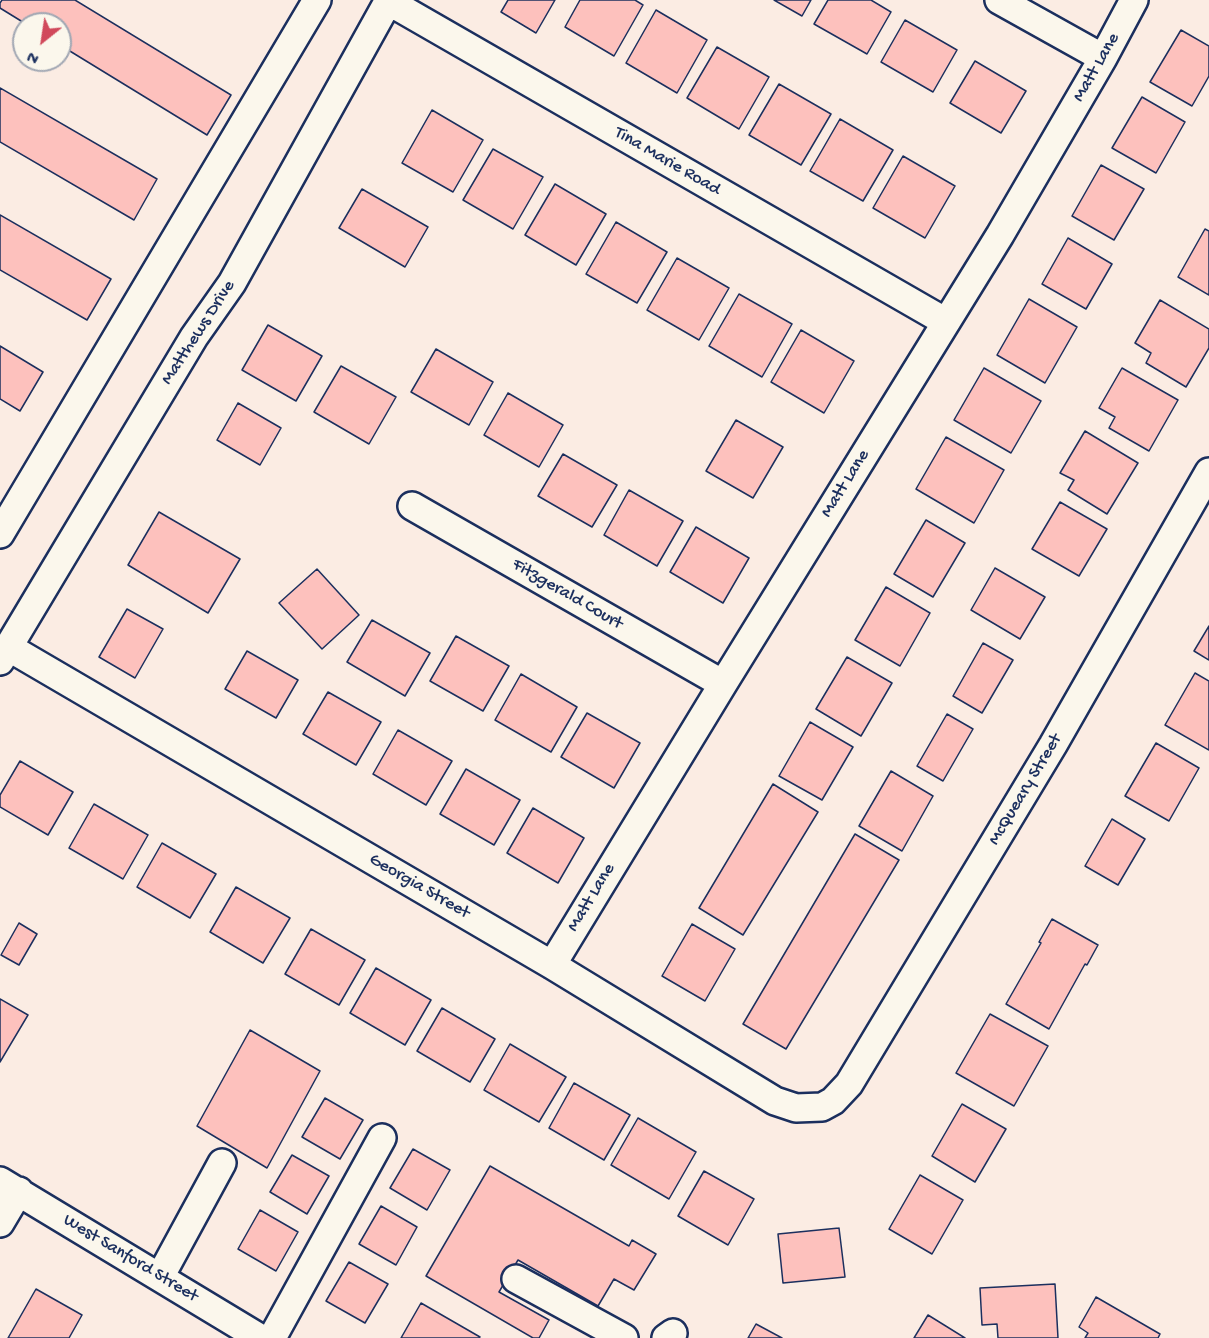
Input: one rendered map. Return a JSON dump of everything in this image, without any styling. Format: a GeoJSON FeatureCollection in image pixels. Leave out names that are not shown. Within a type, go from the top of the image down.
{"type":"FeatureCollection","features":[{"type":"Feature","properties":{"kind":"street"},"geometry":{"type":"LineString","coordinates":[[0,534],[317,0]]}},
{"type":"Feature","properties":{"kind":"street"},"geometry":{"type":"LineString","coordinates":[[999,0],[1103,58]]}},
{"type":"Feature","properties":{"kind":"street","name":"Matt Lane"},"geometry":{"type":"LineString","coordinates":[[552,965],[1000,235],[1103,58],[1134,0]]}},
{"type":"Feature","properties":{"kind":"street","name":"Tina Marie Road"},"geometry":{"type":"LineString","coordinates":[[388,1],[946,322]]}},
{"type":"Feature","properties":{"kind":"street","name":"Matthews Drive"},"geometry":{"type":"LineString","coordinates":[[4,654],[194,337],[232,283],[388,1]]}},
{"type":"Feature","properties":{"kind":"street","name":"McQueary Street"},"geometry":{"type":"LineString","coordinates":[[833,1101],[849,1084],[1053,745],[1209,472]]}},
{"type":"Feature","properties":{"kind":"street","name":"Fitzgerald Court"},"geometry":{"type":"LineString","coordinates":[[412,506],[723,684]]}},
{"type":"Feature","properties":{"kind":"street","name":"Georgia Street"},"geometry":{"type":"LineString","coordinates":[[4,654],[552,965],[776,1101],[796,1108],[822,1107],[833,1101]]}},
{"type":"Feature","properties":{"kind":"street"},"geometry":{"type":"LineString","coordinates":[[272,1338],[382,1138]]}},
{"type":"Feature","properties":{"kind":"street"},"geometry":{"type":"LineString","coordinates":[[160,1277],[222,1163]]}},
{"type":"Feature","properties":{"kind":"street"},"geometry":{"type":"LineString","coordinates":[[0,1223],[9,1186]]}},
{"type":"Feature","properties":{"kind":"street","name":"West Sanford Street"},"geometry":{"type":"LineString","coordinates":[[9,1186],[260,1338]]}},
{"type":"Feature","properties":{"kind":"street"},"geometry":{"type":"LineString","coordinates":[[516,1279],[624,1338]]}},
{"type":"Feature","properties":{"kind":"building"},"geometry":{"type":"Polygon","coordinates":[[[2,0],[75,0],[231,95],[207,135],[72,52],[72,12],[12,12],[12,15],[0,8],[2,0]]]}},
{"type":"Feature","properties":{"kind":"building"},"geometry":{"type":"Polygon","coordinates":[[[508,0],[555,0],[536,33],[501,12],[508,0]]]}},
{"type":"Feature","properties":{"kind":"building"},"geometry":{"type":"Polygon","coordinates":[[[580,0],[635,0],[643,5],[614,56],[565,27],[580,0]]]}},
{"type":"Feature","properties":{"kind":"building"},"geometry":{"type":"Polygon","coordinates":[[[774,0],[811,0],[802,16],[774,0]]]}},
{"type":"Feature","properties":{"kind":"building"},"geometry":{"type":"Polygon","coordinates":[[[828,0],[871,0],[891,12],[867,54],[814,24],[828,0]]]}},
{"type":"Feature","properties":{"kind":"building"},"geometry":{"type":"Polygon","coordinates":[[[656,10],[707,40],[677,93],[626,63],[656,10]]]}},
{"type":"Feature","properties":{"kind":"building"},"geometry":{"type":"Polygon","coordinates":[[[905,20],[957,50],[933,92],[881,62],[905,20]]]}},
{"type":"Feature","properties":{"kind":"building"},"geometry":{"type":"Polygon","coordinates":[[[1181,30],[1209,46],[1209,76],[1192,106],[1150,82],[1181,30]]]}},
{"type":"Feature","properties":{"kind":"building"},"geometry":{"type":"Polygon","coordinates":[[[717,47],[769,77],[739,129],[687,98],[717,47]]]}},
{"type":"Feature","properties":{"kind":"building"},"geometry":{"type":"Polygon","coordinates":[[[975,61],[1026,91],[1001,133],[950,103],[975,61]]]}},
{"type":"Feature","properties":{"kind":"building"},"geometry":{"type":"Polygon","coordinates":[[[779,84],[831,114],[801,165],[749,135],[779,84]]]}},
{"type":"Feature","properties":{"kind":"building"},"geometry":{"type":"Polygon","coordinates":[[[0,88],[157,179],[134,220],[0,142],[0,88]]]}},
{"type":"Feature","properties":{"kind":"building"},"geometry":{"type":"Polygon","coordinates":[[[1142,97],[1185,122],[1156,173],[1112,148],[1142,97]]]}},
{"type":"Feature","properties":{"kind":"building"},"geometry":{"type":"Polygon","coordinates":[[[432,110],[483,140],[453,192],[402,163],[432,110]]]}},
{"type":"Feature","properties":{"kind":"building"},"geometry":{"type":"Polygon","coordinates":[[[840,119],[893,150],[863,201],[810,171],[840,119]]]}},
{"type":"Feature","properties":{"kind":"building"},"geometry":{"type":"Polygon","coordinates":[[[493,149],[543,177],[513,229],[463,200],[493,149]]]}},
{"type":"Feature","properties":{"kind":"building"},"geometry":{"type":"Polygon","coordinates":[[[903,156],[955,186],[925,238],[873,208],[903,156]]]}},
{"type":"Feature","properties":{"kind":"building"},"geometry":{"type":"Polygon","coordinates":[[[1101,165],[1144,189],[1114,240],[1072,216],[1101,165]]]}},
{"type":"Feature","properties":{"kind":"building"},"geometry":{"type":"Polygon","coordinates":[[[555,184],[606,214],[576,265],[525,235],[555,184]]]}},
{"type":"Feature","properties":{"kind":"building"},"geometry":{"type":"Polygon","coordinates":[[[362,189],[428,227],[405,267],[339,228],[362,189]]]}},
{"type":"Feature","properties":{"kind":"building"},"geometry":{"type":"Polygon","coordinates":[[[0,215],[111,279],[87,320],[0,270],[0,215]]]}},
{"type":"Feature","properties":{"kind":"building"},"geometry":{"type":"Polygon","coordinates":[[[616,222],[667,252],[637,303],[586,274],[616,222]]]}},
{"type":"Feature","properties":{"kind":"building"},"geometry":{"type":"Polygon","coordinates":[[[1205,229],[1209,231],[1209,295],[1178,277],[1205,229]]]}},
{"type":"Feature","properties":{"kind":"building"},"geometry":{"type":"Polygon","coordinates":[[[1068,238],[1112,264],[1086,309],[1042,284],[1068,238]]]}},
{"type":"Feature","properties":{"kind":"building"},"geometry":{"type":"Polygon","coordinates":[[[677,258],[729,288],[699,340],[647,310],[677,258]]]}},
{"type":"Feature","properties":{"kind":"building"},"geometry":{"type":"Polygon","coordinates":[[[739,294],[792,324],[762,377],[709,346],[739,294]]]}},
{"type":"Feature","properties":{"kind":"building"},"geometry":{"type":"Polygon","coordinates":[[[1029,299],[1077,327],[1045,383],[997,355],[1029,299]]]}},
{"type":"Feature","properties":{"kind":"building"},"geometry":{"type":"Polygon","coordinates":[[[1160,300],[1209,329],[1209,348],[1186,387],[1146,363],[1151,353],[1135,343],[1160,300]]]}},
{"type":"Feature","properties":{"kind":"building"},"geometry":{"type":"Polygon","coordinates":[[[268,325],[322,356],[296,401],[242,370],[268,325]]]}},
{"type":"Feature","properties":{"kind":"building"},"geometry":{"type":"Polygon","coordinates":[[[801,330],[854,361],[824,413],[771,382],[801,330]]]}},
{"type":"Feature","properties":{"kind":"building"},"geometry":{"type":"Polygon","coordinates":[[[0,346],[43,372],[20,411],[0,399],[0,346]]]}},
{"type":"Feature","properties":{"kind":"building"},"geometry":{"type":"Polygon","coordinates":[[[436,349],[493,382],[469,425],[411,392],[436,349]]]}},
{"type":"Feature","properties":{"kind":"building"},"geometry":{"type":"Polygon","coordinates":[[[341,366],[396,397],[369,444],[314,412],[341,366]]]}},
{"type":"Feature","properties":{"kind":"building"},"geometry":{"type":"Polygon","coordinates":[[[984,368],[1041,401],[1011,453],[954,420],[984,368]]]}},
{"type":"Feature","properties":{"kind":"building"},"geometry":{"type":"Polygon","coordinates":[[[1122,368],[1178,400],[1149,451],[1109,428],[1115,417],[1099,408],[1122,368]]]}},
{"type":"Feature","properties":{"kind":"building"},"geometry":{"type":"Polygon","coordinates":[[[508,393],[563,425],[539,467],[484,435],[508,393]]]}},
{"type":"Feature","properties":{"kind":"building"},"geometry":{"type":"Polygon","coordinates":[[[238,403],[281,428],[260,465],[217,440],[238,403]]]}},
{"type":"Feature","properties":{"kind":"building"},"geometry":{"type":"Polygon","coordinates":[[[736,420],[783,447],[753,498],[706,471],[736,420]]]}},
{"type":"Feature","properties":{"kind":"building"},"geometry":{"type":"Polygon","coordinates":[[[1085,431],[1138,463],[1107,514],[1068,490],[1074,480],[1060,473],[1085,431]]]}},
{"type":"Feature","properties":{"kind":"building"},"geometry":{"type":"Polygon","coordinates":[[[946,437],[1004,470],[974,523],[916,489],[946,437]]]}},
{"type":"Feature","properties":{"kind":"building"},"geometry":{"type":"Polygon","coordinates":[[[563,454],[617,485],[592,527],[538,496],[563,454]]]}},
{"type":"Feature","properties":{"kind":"building"},"geometry":{"type":"Polygon","coordinates":[[[629,490],[683,521],[657,566],[604,535],[629,490]]]}},
{"type":"Feature","properties":{"kind":"building"},"geometry":{"type":"Polygon","coordinates":[[[1060,502],[1107,529],[1079,576],[1032,549],[1060,502]]]}},
{"type":"Feature","properties":{"kind":"building"},"geometry":{"type":"Polygon","coordinates":[[[159,512],[240,559],[208,613],[128,565],[159,512]]]}},
{"type":"Feature","properties":{"kind":"building"},"geometry":{"type":"Polygon","coordinates":[[[926,520],[965,543],[933,597],[894,574],[926,520]]]}},
{"type":"Feature","properties":{"kind":"building"},"geometry":{"type":"Polygon","coordinates":[[[696,527],[749,558],[723,603],[670,572],[696,527]]]}},
{"type":"Feature","properties":{"kind":"building"},"geometry":{"type":"Polygon","coordinates":[[[995,568],[1045,597],[1020,639],[971,610],[995,568]]]}},
{"type":"Feature","properties":{"kind":"building"},"geometry":{"type":"Polygon","coordinates":[[[317,569],[359,615],[322,649],[279,603],[317,569]]]}},
{"type":"Feature","properties":{"kind":"building"},"geometry":{"type":"Polygon","coordinates":[[[886,587],[930,613],[900,666],[855,640],[886,587]]]}},
{"type":"Feature","properties":{"kind":"building"},"geometry":{"type":"Polygon","coordinates":[[[127,609],[163,629],[135,678],[99,657],[127,609]]]}},
{"type":"Feature","properties":{"kind":"building"},"geometry":{"type":"Polygon","coordinates":[[[372,620],[430,653],[405,696],[347,662],[372,620]]]}},
{"type":"Feature","properties":{"kind":"building"},"geometry":{"type":"Polygon","coordinates":[[[1209,626],[1209,660],[1194,651],[1209,626]]]}},
{"type":"Feature","properties":{"kind":"building"},"geometry":{"type":"Polygon","coordinates":[[[456,636],[509,666],[483,711],[430,681],[456,636]]]}},
{"type":"Feature","properties":{"kind":"building"},"geometry":{"type":"Polygon","coordinates":[[[983,643],[1013,660],[982,713],[953,696],[983,643]]]}},
{"type":"Feature","properties":{"kind":"building"},"geometry":{"type":"Polygon","coordinates":[[[247,651],[298,680],[276,718],[225,689],[247,651]]]}},
{"type":"Feature","properties":{"kind":"building"},"geometry":{"type":"Polygon","coordinates":[[[847,657],[892,683],[861,736],[816,709],[847,657]]]}},
{"type":"Feature","properties":{"kind":"building"},"geometry":{"type":"Polygon","coordinates":[[[1195,673],[1209,681],[1209,750],[1165,725],[1195,673]]]}},
{"type":"Feature","properties":{"kind":"building"},"geometry":{"type":"Polygon","coordinates":[[[521,674],[577,707],[551,752],[495,720],[521,674]]]}},
{"type":"Feature","properties":{"kind":"building"},"geometry":{"type":"Polygon","coordinates":[[[328,692],[381,722],[356,765],[303,734],[328,692]]]}},
{"type":"Feature","properties":{"kind":"building"},"geometry":{"type":"Polygon","coordinates":[[[587,713],[640,743],[614,788],[561,757],[587,713]]]}},
{"type":"Feature","properties":{"kind":"building"},"geometry":{"type":"Polygon","coordinates":[[[947,714],[973,729],[943,781],[917,766],[947,714]]]}},
{"type":"Feature","properties":{"kind":"building"},"geometry":{"type":"Polygon","coordinates":[[[810,722],[853,747],[822,800],[779,776],[810,722]]]}},
{"type":"Feature","properties":{"kind":"building"},"geometry":{"type":"Polygon","coordinates":[[[398,730],[452,761],[426,805],[373,774],[398,730]]]}},
{"type":"Feature","properties":{"kind":"building"},"geometry":{"type":"Polygon","coordinates":[[[1156,743],[1199,768],[1169,821],[1125,796],[1156,743]]]}},
{"type":"Feature","properties":{"kind":"building"},"geometry":{"type":"Polygon","coordinates":[[[20,761],[73,792],[48,835],[0,807],[0,795],[20,761]]]}},
{"type":"Feature","properties":{"kind":"building"},"geometry":{"type":"Polygon","coordinates":[[[466,769],[520,800],[494,845],[440,814],[466,769]]]}},
{"type":"Feature","properties":{"kind":"building"},"geometry":{"type":"Polygon","coordinates":[[[891,771],[933,796],[902,851],[859,826],[891,771]]]}},
{"type":"Feature","properties":{"kind":"building"},"geometry":{"type":"Polygon","coordinates":[[[773,784],[818,812],[743,935],[699,908],[773,784]]]}},
{"type":"Feature","properties":{"kind":"building"},"geometry":{"type":"Polygon","coordinates":[[[94,804],[148,835],[123,879],[69,848],[94,804]]]}},
{"type":"Feature","properties":{"kind":"building"},"geometry":{"type":"Polygon","coordinates":[[[533,808],[584,838],[558,883],[507,853],[533,808]]]}},
{"type":"Feature","properties":{"kind":"building"},"geometry":{"type":"Polygon","coordinates":[[[1112,819],[1145,839],[1118,885],[1085,866],[1112,819]]]}},
{"type":"Feature","properties":{"kind":"building"},"geometry":{"type":"Polygon","coordinates":[[[855,834],[899,860],[786,1049],[743,1024],[855,834]]]}},
{"type":"Feature","properties":{"kind":"building"},"geometry":{"type":"Polygon","coordinates":[[[162,843],[216,874],[190,918],[137,887],[162,843]]]}},
{"type":"Feature","properties":{"kind":"building"},"geometry":{"type":"Polygon","coordinates":[[[236,887],[290,918],[263,963],[210,932],[236,887]]]}},
{"type":"Feature","properties":{"kind":"building"},"geometry":{"type":"Polygon","coordinates":[[[1052,919],[1098,945],[1049,1029],[1006,1004],[1052,919]]]}},
{"type":"Feature","properties":{"kind":"building"},"geometry":{"type":"Polygon","coordinates":[[[19,923],[37,934],[19,965],[1,955],[19,923]]]}},
{"type":"Feature","properties":{"kind":"building"},"geometry":{"type":"Polygon","coordinates":[[[692,924],[735,949],[705,1001],[662,976],[692,924]]]}},
{"type":"Feature","properties":{"kind":"building"},"geometry":{"type":"Polygon","coordinates":[[[311,929],[365,960],[339,1005],[285,974],[311,929]]]}},
{"type":"Feature","properties":{"kind":"building"},"geometry":{"type":"Polygon","coordinates":[[[376,968],[431,1000],[405,1045],[350,1013],[376,968]]]}},
{"type":"Feature","properties":{"kind":"building"},"geometry":{"type":"Polygon","coordinates":[[[0,999],[28,1015],[0,1062],[0,999]]]}},
{"type":"Feature","properties":{"kind":"building"},"geometry":{"type":"Polygon","coordinates":[[[442,1008],[495,1039],[470,1082],[417,1051],[442,1008]]]}},
{"type":"Feature","properties":{"kind":"building"},"geometry":{"type":"Polygon","coordinates":[[[990,1014],[1048,1046],[1014,1106],[956,1073],[990,1014]]]}},
{"type":"Feature","properties":{"kind":"building"},"geometry":{"type":"Polygon","coordinates":[[[250,1030],[320,1071],[267,1168],[197,1126],[250,1030]]]}},
{"type":"Feature","properties":{"kind":"building"},"geometry":{"type":"Polygon","coordinates":[[[510,1044],[566,1077],[539,1122],[484,1090],[510,1044]]]}},
{"type":"Feature","properties":{"kind":"building"},"geometry":{"type":"Polygon","coordinates":[[[574,1083],[630,1115],[604,1160],[549,1128],[574,1083]]]}},
{"type":"Feature","properties":{"kind":"building"},"geometry":{"type":"Polygon","coordinates":[[[325,1098],[363,1120],[340,1159],[302,1137],[325,1098]]]}},
{"type":"Feature","properties":{"kind":"building"},"geometry":{"type":"Polygon","coordinates":[[[962,1104],[1006,1129],[975,1182],[932,1156],[962,1104]]]}},
{"type":"Feature","properties":{"kind":"building"},"geometry":{"type":"Polygon","coordinates":[[[638,1118],[696,1152],[669,1199],[611,1165],[638,1118]]]}},
{"type":"Feature","properties":{"kind":"building"},"geometry":{"type":"Polygon","coordinates":[[[413,1149],[450,1170],[427,1210],[390,1188],[413,1149]]]}},
{"type":"Feature","properties":{"kind":"building"},"geometry":{"type":"Polygon","coordinates":[[[292,1155],[329,1176],[307,1214],[270,1192],[292,1155]]]}},
{"type":"Feature","properties":{"kind":"building"},"geometry":{"type":"Polygon","coordinates":[[[490,1166],[629,1246],[632,1240],[656,1254],[634,1290],[614,1279],[598,1306],[518,1260],[499,1292],[549,1320],[539,1338],[533,1338],[426,1276],[490,1166]]]}},
{"type":"Feature","properties":{"kind":"building"},"geometry":{"type":"Polygon","coordinates":[[[704,1171],[754,1199],[728,1245],[678,1216],[704,1171]]]}},
{"type":"Feature","properties":{"kind":"building"},"geometry":{"type":"Polygon","coordinates":[[[920,1175],[963,1200],[932,1254],[889,1229],[920,1175]]]}},
{"type":"Feature","properties":{"kind":"building"},"geometry":{"type":"Polygon","coordinates":[[[381,1206],[417,1227],[396,1265],[359,1244],[381,1206]]]}},
{"type":"Feature","properties":{"kind":"building"},"geometry":{"type":"Polygon","coordinates":[[[260,1210],[298,1232],[276,1271],[238,1249],[260,1210]]]}},
{"type":"Feature","properties":{"kind":"building"},"geometry":{"type":"Polygon","coordinates":[[[839,1228],[845,1277],[783,1283],[778,1234],[839,1228]]]}},
{"type":"Feature","properties":{"kind":"building"},"geometry":{"type":"Polygon","coordinates":[[[349,1262],[388,1284],[365,1323],[326,1301],[349,1262]]]}},
{"type":"Feature","properties":{"kind":"building"},"geometry":{"type":"Polygon","coordinates":[[[1055,1284],[1058,1338],[998,1338],[997,1324],[982,1325],[980,1288],[1055,1284]]]}},
{"type":"Feature","properties":{"kind":"building"},"geometry":{"type":"Polygon","coordinates":[[[36,1289],[82,1315],[69,1338],[8,1338],[36,1289]]]}},
{"type":"Feature","properties":{"kind":"building"},"geometry":{"type":"Polygon","coordinates":[[[1096,1297],[1160,1334],[1158,1338],[1085,1338],[1088,1333],[1079,1327],[1096,1297]]]}},
{"type":"Feature","properties":{"kind":"building"},"geometry":{"type":"Polygon","coordinates":[[[421,1303],[480,1337],[401,1338],[421,1303]]]}},
{"type":"Feature","properties":{"kind":"building"},"geometry":{"type":"Polygon","coordinates":[[[928,1315],[965,1338],[914,1338],[928,1315]]]}},
{"type":"Feature","properties":{"kind":"building"},"geometry":{"type":"Polygon","coordinates":[[[756,1324],[782,1338],[748,1338],[756,1324]]]}}]}
